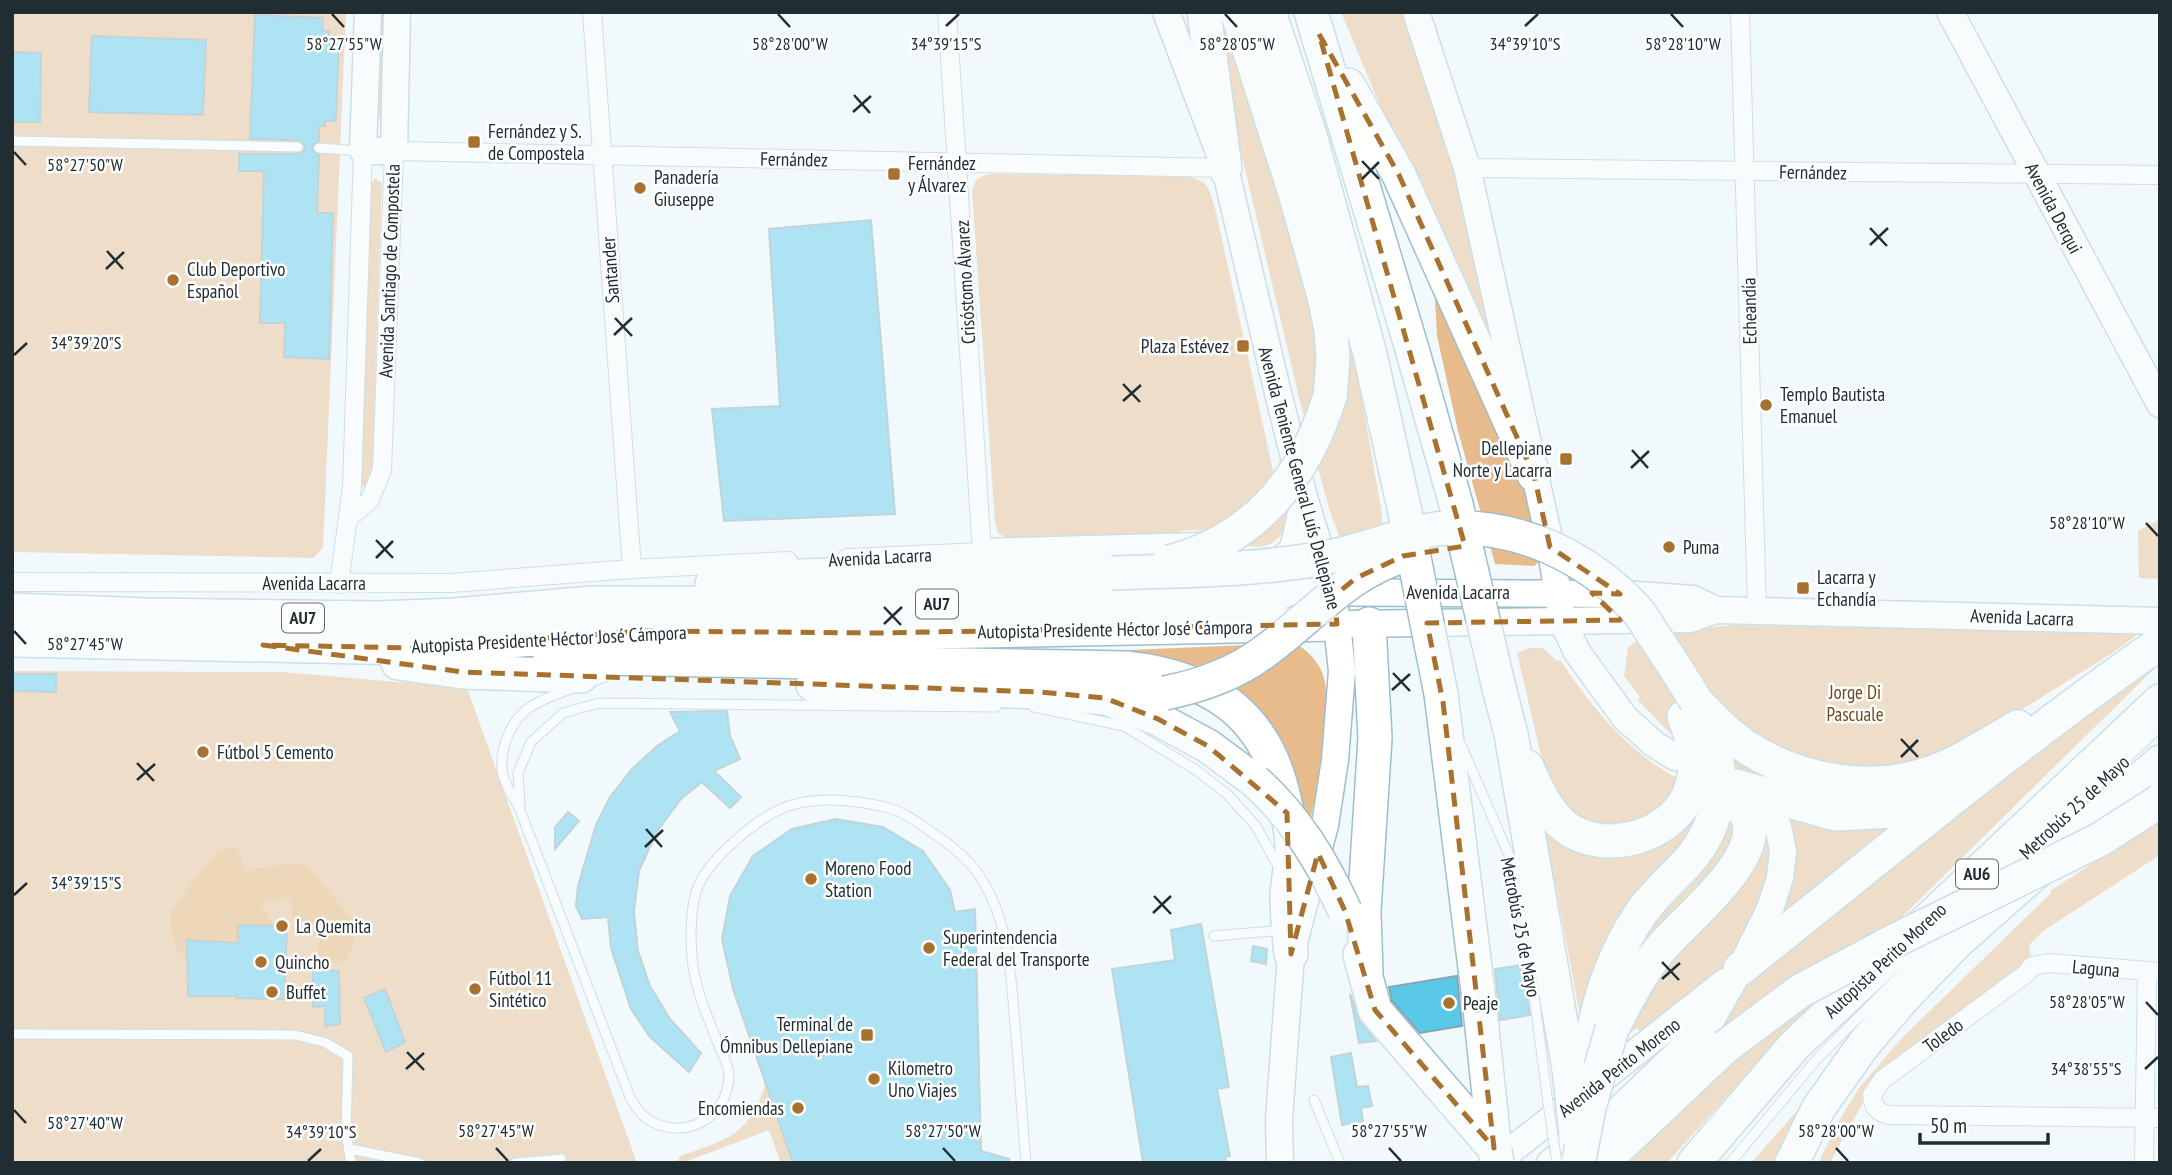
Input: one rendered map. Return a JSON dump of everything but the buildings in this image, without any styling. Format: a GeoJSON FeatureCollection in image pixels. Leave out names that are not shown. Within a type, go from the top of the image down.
{"type":"FeatureCollection","features":[{"type":"Feature","properties":{"kind":"highway"},"geometry":{"type":"LineString","coordinates":[[1204,12],[1225,168]]}},
{"type":"Feature","properties":{"kind":"highway"},"geometry":{"type":"LineString","coordinates":[[1112,573],[1173,561],[1203,550],[1242,528],[1271,504],[1302,463],[1322,423],[1330,396],[1333,360],[1331,330],[1324,296],[1295,193],[1237,12]]}},
{"type":"Feature","properties":{"kind":"highway"},"geometry":{"type":"LineString","coordinates":[[1269,12],[1310,135],[1363,328],[1405,512],[1442,698],[1495,1156]]}},
{"type":"Feature","properties":{"kind":"highway"},"geometry":{"type":"LineString","coordinates":[[1315,23],[1399,175],[1534,475]]}},
{"type":"Feature","properties":{"kind":"highway"},"geometry":{"type":"LineString","coordinates":[[1315,23],[1455,504],[1591,1048],[1589,1108],[1573,1162]]}},
{"type":"Feature","properties":{"kind":"highway"},"geometry":{"type":"LineString","coordinates":[[593,603],[648,590],[800,576],[1112,573],[1264,567],[1327,558],[1423,532],[1456,528],[1506,532],[1534,539],[1576,560],[1605,580],[1637,609],[1717,751],[1721,785],[1715,809],[1699,846],[1651,899],[1607,977],[1591,1048],[1573,1162]]}},
{"type":"Feature","properties":{"kind":"highway"},"geometry":{"type":"LineString","coordinates":[[263,645],[463,672],[1040,692],[1114,697],[1165,693],[1199,686],[1241,667],[1263,653],[1356,578],[1384,562],[1449,546],[1473,545],[1528,556],[1570,575],[1619,619],[1693,706],[1749,749],[1794,770],[1827,780],[1866,783],[1894,781],[1927,774],[2113,676]]}},
{"type":"Feature","properties":{"kind":"highway","name":"Autopista Presidente Héctor José Cámpora"},"geometry":{"type":"LineString","coordinates":[[12,610],[379,618],[455,615],[593,603],[1191,605],[1235,601],[1280,577]]}},
{"type":"Feature","properties":{"kind":"highway"},"geometry":{"type":"LineString","coordinates":[[1353,624],[1375,738],[1364,911],[1366,974]]}},
{"type":"Feature","properties":{"kind":"highway","name":"Autopista Presidente Héctor José Cámpora"},"geometry":{"type":"LineString","coordinates":[[12,640],[411,648],[645,631],[881,633],[1353,624]]}},
{"type":"Feature","properties":{"kind":"highway"},"geometry":{"type":"LineString","coordinates":[[1740,969],[1970,785],[2160,643]]}},
{"type":"Feature","properties":{"kind":"highway"},"geometry":{"type":"LineString","coordinates":[[411,648],[487,656],[1125,668],[1175,676],[1220,696],[1242,714],[1264,743],[1281,786],[1290,828],[1292,848],[1289,927]]}},
{"type":"Feature","properties":{"kind":"highway"},"geometry":{"type":"LineString","coordinates":[[1114,697],[1208,746],[1255,780],[1297,825],[1326,870],[1345,911],[1376,1010],[1495,1156]]}},
{"type":"Feature","properties":{"kind":"highway","name":"Autopista Perito Moreno"},"geometry":{"type":"LineString","coordinates":[[1694,1163],[1794,1046],[2160,701]]}},
{"type":"Feature","properties":{"kind":"highway"},"geometry":{"type":"LineString","coordinates":[[1511,734],[1548,807],[1564,826],[1589,839],[1635,839],[1659,828],[1684,803],[1692,785],[1695,753],[1693,706]]}},
{"type":"Feature","properties":{"kind":"highway","name":"Autopista Perito Moreno"},"geometry":{"type":"LineString","coordinates":[[1792,1163],[1818,1109],[1864,1044],[1956,943],[2160,762]]}},
{"type":"Feature","properties":{"kind":"highway"},"geometry":{"type":"LineString","coordinates":[[1735,790],[1836,814],[1894,811],[1970,785]]}},
{"type":"Feature","properties":{"kind":"highway"},"geometry":{"type":"LineString","coordinates":[[1591,1048],[1664,944],[1714,895],[1739,858],[1749,836],[1750,825],[1735,790]]}},
{"type":"Feature","properties":{"kind":"highway"},"geometry":{"type":"LineString","coordinates":[[1573,1162],[1800,991],[1894,941],[2099,840],[2160,801]]}},
{"type":"Feature","properties":{"kind":"street","name":"Avenida Santiago de Compostela"},"geometry":{"type":"LineString","coordinates":[[340,584],[352,487],[368,12]]}},
{"type":"Feature","properties":{"kind":"street","name":"Avenida Santiago de Compostela"},"geometry":{"type":"LineString","coordinates":[[349,518],[370,499],[382,470],[397,12]]}},
{"type":"Feature","properties":{"kind":"street","name":"Santander"},"geometry":{"type":"LineString","coordinates":[[592,12],[632,569]]}},
{"type":"Feature","properties":{"kind":"street","name":"Crisóstomo Álvarez"},"geometry":{"type":"LineString","coordinates":[[947,12],[982,552]]}},
{"type":"Feature","properties":{"kind":"street","name":"Avenida Teniente General Luís Dellepiane"},"geometry":{"type":"LineString","coordinates":[[1166,12],[1225,168],[1304,497],[1333,592],[1353,624],[1342,671],[1331,794],[1325,824],[1289,927],[1279,1119],[1280,1163]]}},
{"type":"Feature","properties":{"kind":"street"},"geometry":{"type":"LineString","coordinates":[[1416,12],[1467,168],[1549,538],[1562,620],[1577,652],[1625,718],[1654,744],[1675,757]]}},
{"type":"Feature","properties":{"kind":"street","name":"Echeandía"},"geometry":{"type":"LineString","coordinates":[[1740,12],[1757,611]]}},
{"type":"Feature","properties":{"kind":"street","name":"Avenida Derqui"},"geometry":{"type":"LineString","coordinates":[[1950,12],[2160,404]]}},
{"type":"Feature","properties":{"kind":"street","name":"Fernández"},"geometry":{"type":"LineString","coordinates":[[363,151],[1225,168]]}},
{"type":"Feature","properties":{"kind":"street","name":"Fernández"},"geometry":{"type":"LineString","coordinates":[[1467,168],[2160,176]]}},
{"type":"Feature","properties":{"kind":"street"},"geometry":{"type":"LineString","coordinates":[[1280,577],[1296,541],[1304,497]]}},
{"type":"Feature","properties":{"kind":"street","name":"Avenida Lacarra"},"geometry":{"type":"LineString","coordinates":[[12,582],[451,583],[632,569],[982,552],[1196,545],[1224,550],[1280,577],[1333,592],[1624,594],[1693,599],[1716,610]]}},
{"type":"Feature","properties":{"kind":"street","name":"Avenida Lacarra"},"geometry":{"type":"LineString","coordinates":[[1353,624],[1690,619],[1716,610],[2160,621]]}},
{"type":"Feature","properties":{"kind":"street"},"geometry":{"type":"LineString","coordinates":[[1573,1162],[1607,1121],[1710,1022],[1770,909],[1780,878],[1783,851],[1778,826],[1772,815],[1735,790]]}},
{"type":"Feature","properties":{"kind":"street","name":"Laguna"},"geometry":{"type":"LineString","coordinates":[[2032,965],[2153,972]]}},
{"type":"Feature","properties":{"kind":"street","name":"Toledo"},"geometry":{"type":"LineString","coordinates":[[2032,965],[2027,973],[1882,1080],[1871,1095],[1873,1105],[1878,1111],[1888,1115],[2152,1118]]}},
{"type":"Feature","properties":{"kind":"street","name":"Avenida Perito Moreno"},"geometry":{"type":"LineString","coordinates":[[1495,1156],[1696,1006],[1740,969]]}},
{"type":"Feature","properties":{"kind":"street"},"geometry":{"type":"LineString","coordinates":[[2144,1163],[2152,1118],[2153,972]]}},
{"type":"Feature","properties":{"kind":"lane"},"geometry":{"type":"LineString","coordinates":[[12,141],[298,147]]}},
{"type":"Feature","properties":{"kind":"lane"},"geometry":{"type":"LineString","coordinates":[[319,148],[363,151]]}},
{"type":"Feature","properties":{"kind":"lane"},"geometry":{"type":"LineString","coordinates":[[605,677],[550,696],[524,711],[509,734],[501,754],[503,775],[520,810],[630,1097],[643,1116],[656,1124],[671,1127],[695,1126],[712,1116],[727,1095],[729,1072],[700,999],[693,965],[692,924],[696,892],[711,865],[732,843],[762,821],[790,806],[828,799],[865,802],[894,809],[924,826],[953,848],[981,877],[997,911],[1009,953],[1026,1163]]}},
{"type":"Feature","properties":{"kind":"lane","name":"Metrobús 25 de Mayo"},"geometry":{"type":"LineString","coordinates":[[1442,698],[1512,862],[1533,987],[1548,1103],[1573,1162]]}},
{"type":"Feature","properties":{"kind":"lane"},"geometry":{"type":"LineString","coordinates":[[520,810],[518,773],[531,742],[564,713],[599,704],[1007,707]]}},
{"type":"Feature","properties":{"kind":"lane"},"geometry":{"type":"LineString","coordinates":[[1021,707],[1034,707],[1124,726],[1196,770],[1227,794],[1256,826],[1277,860],[1289,927],[1214,936]]}},
{"type":"Feature","properties":{"kind":"lane","name":"Metrobús 25 de Mayo"},"geometry":{"type":"LineString","coordinates":[[1730,1163],[1817,1059],[1880,994],[2053,825],[2160,727]]}},
{"type":"Feature","properties":{"kind":"lane"},"geometry":{"type":"LineString","coordinates":[[12,1034],[295,1035],[324,1042],[348,1056],[346,1133],[351,1163]]}},
{"type":"Feature","properties":{"kind":"lane"},"geometry":{"type":"LineString","coordinates":[[1314,1100],[1340,1163]]}},
{"type":"Feature","properties":{"kind":"lane"},"geometry":{"type":"LineString","coordinates":[[350,1149],[420,1163]]}},
{"type":"Feature","properties":{"kind":"lane"},"geometry":{"type":"LineString","coordinates":[[515,1163],[561,1159]]}},
{"type":"Feature","properties":{"kind":"highlighted area"},"geometry":{"type":"Polygon","coordinates":[[[1319,34],[1399,175],[1534,475],[1550,547],[1620,594],[1592,593],[1620,620],[1427,623],[1443,702],[1494,1148],[1375,1010],[1345,911],[1318,853],[1291,954],[1287,813],[1208,746],[1158,719],[1105,698],[1040,692],[463,672],[263,645],[411,648],[645,631],[881,633],[1337,624],[1334,596],[1356,578],[1403,556],[1465,546],[1319,34]]]}},
{"type":"Feature","properties":{"kind":"green space","name":"Club Deportivo Español"},"geometry":{"type":"Polygon","coordinates":[[[12,12],[346,12],[323,548],[313,558],[12,552],[12,12]]]}},
{"type":"Feature","properties":{"kind":"green space"},"geometry":{"type":"Polygon","coordinates":[[[376,12],[388,12],[383,116],[379,119],[376,118],[376,12]]]}},
{"type":"Feature","properties":{"kind":"green space"},"geometry":{"type":"Polygon","coordinates":[[[1210,12],[1228,12],[1338,395],[1256,12],[1355,360],[1381,508],[1388,575],[1343,546],[1330,512],[1300,402],[1210,12]]]}},
{"type":"Feature","properties":{"kind":"green space"},"geometry":{"type":"Polygon","coordinates":[[[1341,12],[1407,12],[1451,153],[1502,367],[1386,120],[1341,12]]]}},
{"type":"Feature","properties":{"kind":"green space"},"geometry":{"type":"Polygon","coordinates":[[[987,174],[1180,176],[1205,184],[1215,208],[1274,475],[1287,507],[1287,524],[1277,539],[1258,547],[1197,530],[1136,538],[1009,540],[998,533],[995,523],[972,191],[976,180],[987,174]]]}},
{"type":"Feature","properties":{"kind":"green space"},"geometry":{"type":"Polygon","coordinates":[[[375,178],[382,183],[372,479],[366,490],[360,483],[371,184],[375,178]]]}},
{"type":"Feature","properties":{"kind":"green space"},"geometry":{"type":"Polygon","coordinates":[[[1428,274],[1516,445],[1541,560],[1534,566],[1495,564],[1458,431],[1437,336],[1435,299],[1428,274]]]}},
{"type":"Feature","properties":{"kind":"green space"},"geometry":{"type":"Polygon","coordinates":[[[2160,519],[2160,579],[2139,578],[2138,531],[2160,519]]]}},
{"type":"Feature","properties":{"kind":"green space","name":"Jorge Di Pascuale"},"geometry":{"type":"Polygon","coordinates":[[[1739,625],[1999,628],[2137,635],[1965,745],[1872,774],[1682,746],[1638,700],[1640,697],[1624,676],[1628,647],[1643,637],[1739,625]]]}},
{"type":"Feature","properties":{"kind":"green space"},"geometry":{"type":"Polygon","coordinates":[[[1294,643],[1315,660],[1325,681],[1326,693],[1322,757],[1302,858],[1240,704],[894,649],[1129,650],[1294,643]]]}},
{"type":"Feature","properties":{"kind":"green space"},"geometry":{"type":"Polygon","coordinates":[[[1530,648],[1543,648],[1556,660],[1561,661],[1613,728],[1644,756],[1679,779],[1664,807],[1616,831],[1568,814],[1545,773],[1517,653],[1530,648]]]}},
{"type":"Feature","properties":{"kind":"green space"},"geometry":{"type":"Polygon","coordinates":[[[2160,663],[1788,1029],[1667,1163],[1628,1163],[1734,1060],[1609,1135],[1747,973],[1956,812],[2062,736],[2120,685],[2160,663]]]}},
{"type":"Feature","properties":{"kind":"green space","name":"La Quemita"},"geometry":{"type":"Polygon","coordinates":[[[12,671],[282,672],[467,688],[637,1163],[12,1163],[12,671]]]}},
{"type":"Feature","properties":{"kind":"green space"},"geometry":{"type":"Polygon","coordinates":[[[1725,749],[1806,799],[1736,842],[1613,987],[1672,891],[1725,749]]]}},
{"type":"Feature","properties":{"kind":"green space"},"geometry":{"type":"Polygon","coordinates":[[[1693,803],[1703,815],[1581,1021],[1542,814],[1574,844],[1693,803]]]}},
{"type":"Feature","properties":{"kind":"green space"},"geometry":{"type":"Polygon","coordinates":[[[1785,809],[1903,818],[1774,922],[1785,809]]]}},
{"type":"Feature","properties":{"kind":"green space"},"geometry":{"type":"Polygon","coordinates":[[[2160,821],[2160,855],[2043,931],[2029,945],[2031,958],[1869,1089],[1830,1163],[1815,1163],[1819,1162],[1837,1124],[1859,1088],[1902,1038],[2050,894],[2051,890],[2160,821]]]}},
{"type":"Feature","properties":{"kind":"green space"},"geometry":{"type":"Polygon","coordinates":[[[1759,822],[1773,838],[1766,890],[1728,968],[1643,1034],[1637,1028],[1620,1040],[1628,1019],[1759,822]]]}},
{"type":"Feature","properties":{"kind":"green space"},"geometry":{"type":"Polygon","coordinates":[[[765,1085],[792,1159],[781,1163],[769,1130],[677,1163],[680,1156],[734,1134],[751,1116],[765,1085]]]}},
{"type":"Feature","properties":{"kind":"green space"},"geometry":{"type":"Polygon","coordinates":[[[1805,1102],[1776,1163],[1751,1163],[1805,1102]]]}},
{"type":"Feature","properties":{"kind":"shaded area"},"geometry":{"type":"Polygon","coordinates":[[[237,848],[246,870],[280,865],[307,865],[358,927],[347,961],[317,966],[319,938],[295,924],[288,896],[260,904],[274,926],[206,971],[178,951],[171,933],[171,910],[218,850],[237,848]]]}},
{"type":"Feature","properties":{"kind":"place","name":"Fernández y S. de Compostela"},"geometry":{"type":"Point","coordinates":[474,142]}},
{"type":"Feature","properties":{"kind":"place","name":"Fernández y Álvarez"},"geometry":{"type":"Point","coordinates":[894,174]}},
{"type":"Feature","properties":{"kind":"place","name":"Panadería Giuseppe"},"geometry":{"type":"Point","coordinates":[640,188]}},
{"type":"Feature","properties":{"kind":"place","name":"Club Deportivo Español"},"geometry":{"type":"Point","coordinates":[173,280]}},
{"type":"Feature","properties":{"kind":"place","name":"Plaza Estévez"},"geometry":{"type":"Point","coordinates":[1243,346]}},
{"type":"Feature","properties":{"kind":"place","name":"Templo Bautista Emanuel"},"geometry":{"type":"Point","coordinates":[1766,405]}},
{"type":"Feature","properties":{"kind":"place","name":"Dellepiane Norte y Lacarra"},"geometry":{"type":"Point","coordinates":[1566,459]}},
{"type":"Feature","properties":{"kind":"place","name":"Puma"},"geometry":{"type":"Point","coordinates":[1669,547]}},
{"type":"Feature","properties":{"kind":"place","name":"Lacarra y Echandía"},"geometry":{"type":"Point","coordinates":[1803,588]}},
{"type":"Feature","properties":{"kind":"place","name":"Fútbol 5 Cemento"},"geometry":{"type":"Point","coordinates":[203,752]}},
{"type":"Feature","properties":{"kind":"place","name":"Moreno Food Station"},"geometry":{"type":"Point","coordinates":[811,879]}},
{"type":"Feature","properties":{"kind":"place","name":"La Quemita"},"geometry":{"type":"Point","coordinates":[282,926]}},
{"type":"Feature","properties":{"kind":"place","name":"Superintendencia Federal del Transporte"},"geometry":{"type":"Point","coordinates":[929,948]}},
{"type":"Feature","properties":{"kind":"place","name":"Quincho"},"geometry":{"type":"Point","coordinates":[261,962]}},
{"type":"Feature","properties":{"kind":"place","name":"Fútbol 11 Sintético"},"geometry":{"type":"Point","coordinates":[475,989]}},
{"type":"Feature","properties":{"kind":"place","name":"Buffet"},"geometry":{"type":"Point","coordinates":[272,992]}},
{"type":"Feature","properties":{"kind":"place","name":"Peaje"},"geometry":{"type":"Point","coordinates":[1449,1003]}},
{"type":"Feature","properties":{"kind":"place","name":"Terminal de Ómnibus Dellepiane"},"geometry":{"type":"Point","coordinates":[867,1035]}},
{"type":"Feature","properties":{"kind":"place","name":"Kilometro Uno Viajes"},"geometry":{"type":"Point","coordinates":[874,1079]}},
{"type":"Feature","properties":{"kind":"place","name":"Encomiendas"},"geometry":{"type":"Point","coordinates":[798,1108]}}]}
